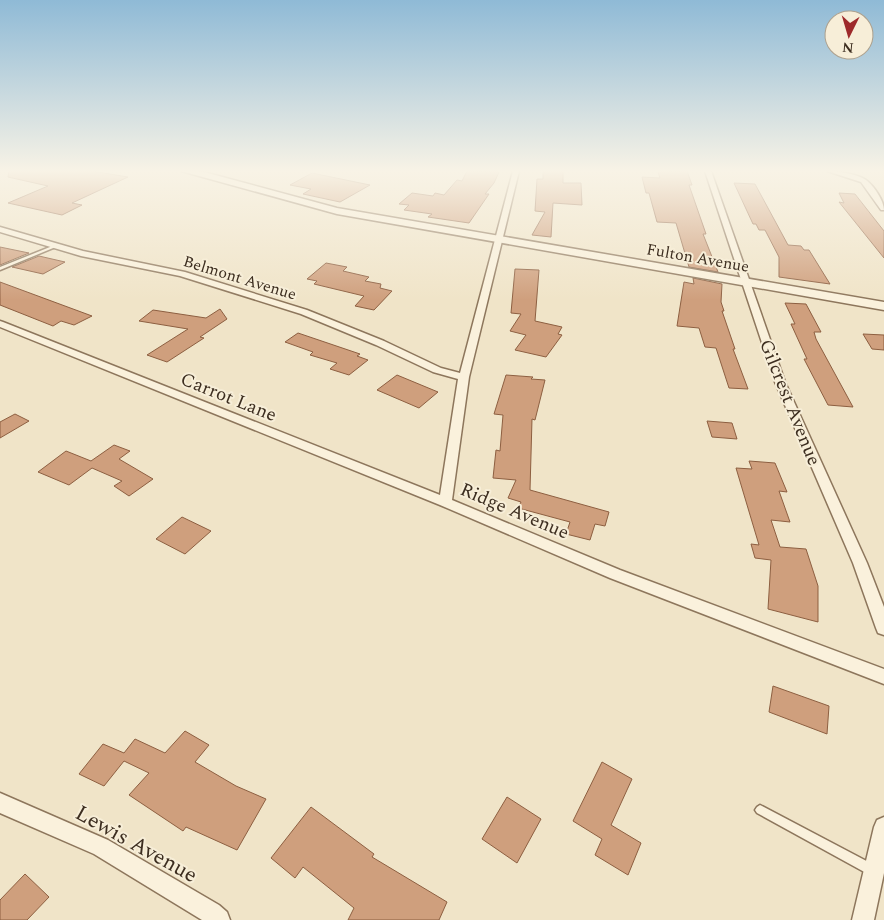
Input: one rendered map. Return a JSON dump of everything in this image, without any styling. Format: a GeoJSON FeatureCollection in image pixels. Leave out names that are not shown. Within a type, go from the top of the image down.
{"type":"FeatureCollection","features":[{"type":"Feature","properties":{"kind":"street","name":"Fulton Avenue"},"geometry":{"type":"LineString","coordinates":[[358,214],[884,306]]}},
{"type":"Feature","properties":{"kind":"street","name":"Ridge Avenue"},"geometry":{"type":"LineString","coordinates":[[505,214],[464,377],[445,502],[616,574],[884,677]]}},
{"type":"Feature","properties":{"kind":"street","name":"Gilcrest Avenue"},"geometry":{"type":"LineString","coordinates":[[723,214],[780,382],[860,563],[884,628]]}},
{"type":"Feature","properties":{"kind":"street","name":"Belmont Avenue"},"geometry":{"type":"LineString","coordinates":[[0,229],[96,257],[182,274],[304,312],[380,343],[437,370],[464,377]]}},
{"type":"Feature","properties":{"kind":"street","name":"Carrot Lane"},"geometry":{"type":"LineString","coordinates":[[0,324],[445,502]]}},
{"type":"Feature","properties":{"kind":"street","name":"Lewis Avenue"},"geometry":{"type":"LineString","coordinates":[[0,803],[101,847],[211,913],[219,920]]}},
{"type":"Feature","properties":{"kind":"street"},"geometry":{"type":"LineString","coordinates":[[863,920],[884,826]]}},
{"type":"Feature","properties":{"kind":"lane"},"geometry":{"type":"LineString","coordinates":[[0,270],[56,246]]}},
{"type":"Feature","properties":{"kind":"lane"},"geometry":{"type":"LineString","coordinates":[[760,810],[875,872]]}},
{"type":"Feature","properties":{"kind":"building"},"geometry":{"type":"Polygon","coordinates":[[[432,214],[475,214],[469,223],[428,217],[432,214]]]}},
{"type":"Feature","properties":{"kind":"building"},"geometry":{"type":"Polygon","coordinates":[[[544,214],[552,214],[551,237],[532,235],[544,214]]]}},
{"type":"Feature","properties":{"kind":"building"},"geometry":{"type":"Polygon","coordinates":[[[655,214],[699,214],[706,234],[703,234],[718,272],[689,267],[676,223],[657,222],[655,214]]]}},
{"type":"Feature","properties":{"kind":"building"},"geometry":{"type":"Polygon","coordinates":[[[748,214],[771,214],[788,245],[801,246],[804,250],[809,250],[830,284],[779,277],[779,257],[765,230],[759,230],[756,224],[753,224],[748,214]]]}},
{"type":"Feature","properties":{"kind":"building"},"geometry":{"type":"Polygon","coordinates":[[[849,214],[871,214],[884,231],[884,258],[849,214]]]}},
{"type":"Feature","properties":{"kind":"building"},"geometry":{"type":"Polygon","coordinates":[[[0,247],[29,253],[0,265],[0,247]]]}},
{"type":"Feature","properties":{"kind":"building"},"geometry":{"type":"Polygon","coordinates":[[[39,256],[65,262],[43,274],[12,267],[39,256]]]}},
{"type":"Feature","properties":{"kind":"building"},"geometry":{"type":"Polygon","coordinates":[[[326,263],[347,267],[343,271],[369,277],[365,281],[381,284],[380,288],[392,291],[374,310],[355,306],[364,296],[314,284],[317,281],[307,279],[326,263]]]}},
{"type":"Feature","properties":{"kind":"building"},"geometry":{"type":"Polygon","coordinates":[[[515,269],[539,270],[535,321],[562,327],[558,334],[562,335],[546,357],[515,350],[526,335],[510,331],[521,314],[511,313],[515,269]]]}},
{"type":"Feature","properties":{"kind":"building"},"geometry":{"type":"Polygon","coordinates":[[[693,278],[722,284],[721,302],[724,311],[722,311],[735,349],[733,349],[748,389],[729,388],[716,348],[705,347],[699,328],[677,326],[684,282],[694,284],[693,278]]]}},
{"type":"Feature","properties":{"kind":"building"},"geometry":{"type":"Polygon","coordinates":[[[0,282],[92,316],[74,325],[61,321],[53,326],[0,305],[0,282]]]}},
{"type":"Feature","properties":{"kind":"building"},"geometry":{"type":"Polygon","coordinates":[[[785,303],[806,304],[821,332],[814,332],[816,339],[853,407],[828,405],[804,359],[807,359],[791,324],[795,324],[785,303]]]}},
{"type":"Feature","properties":{"kind":"building"},"geometry":{"type":"Polygon","coordinates":[[[220,309],[227,319],[200,337],[204,338],[167,362],[147,355],[188,329],[139,321],[153,310],[206,318],[220,309]]]}},
{"type":"Feature","properties":{"kind":"building"},"geometry":{"type":"Polygon","coordinates":[[[298,333],[360,354],[357,356],[368,360],[349,375],[330,369],[337,363],[310,355],[313,352],[285,342],[298,333]]]}},
{"type":"Feature","properties":{"kind":"building"},"geometry":{"type":"Polygon","coordinates":[[[863,334],[884,335],[884,350],[872,349],[863,334]]]}},
{"type":"Feature","properties":{"kind":"building"},"geometry":{"type":"Polygon","coordinates":[[[397,375],[438,392],[419,408],[377,390],[397,375]]]}},
{"type":"Feature","properties":{"kind":"building"},"geometry":{"type":"Polygon","coordinates":[[[506,375],[545,380],[535,420],[532,419],[530,490],[609,512],[605,526],[595,524],[590,540],[566,534],[570,522],[518,508],[521,502],[508,498],[516,480],[493,478],[496,450],[500,451],[503,415],[494,414],[506,375]]]}},
{"type":"Feature","properties":{"kind":"building"},"geometry":{"type":"Polygon","coordinates":[[[15,414],[29,421],[0,438],[0,422],[15,414]]]}},
{"type":"Feature","properties":{"kind":"building"},"geometry":{"type":"Polygon","coordinates":[[[707,421],[732,423],[737,439],[712,437],[707,421]]]}},
{"type":"Feature","properties":{"kind":"building"},"geometry":{"type":"Polygon","coordinates":[[[114,445],[130,451],[119,459],[153,479],[129,496],[114,486],[122,481],[92,468],[69,485],[38,472],[66,451],[91,461],[114,445]]]}},
{"type":"Feature","properties":{"kind":"building"},"geometry":{"type":"Polygon","coordinates":[[[749,461],[775,463],[787,492],[779,491],[790,522],[771,520],[780,547],[806,549],[818,586],[818,622],[768,609],[771,560],[755,558],[751,544],[759,545],[736,468],[752,469],[749,461]]]}},
{"type":"Feature","properties":{"kind":"building"},"geometry":{"type":"Polygon","coordinates":[[[182,517],[211,531],[185,554],[156,539],[182,517]]]}},
{"type":"Feature","properties":{"kind":"building"},"geometry":{"type":"Polygon","coordinates":[[[773,686],[829,706],[827,734],[769,712],[773,686]]]}},
{"type":"Feature","properties":{"kind":"building"},"geometry":{"type":"Polygon","coordinates":[[[185,731],[209,745],[195,762],[236,786],[266,799],[237,850],[186,827],[183,831],[129,795],[149,773],[124,761],[104,786],[79,774],[103,744],[124,753],[135,739],[165,753],[185,731]]]}},
{"type":"Feature","properties":{"kind":"building"},"geometry":{"type":"Polygon","coordinates":[[[602,762],[632,779],[611,825],[641,843],[628,875],[595,855],[602,839],[573,821],[602,762]]]}},
{"type":"Feature","properties":{"kind":"building"},"geometry":{"type":"Polygon","coordinates":[[[507,797],[541,819],[517,863],[482,839],[507,797]]]}},
{"type":"Feature","properties":{"kind":"building"},"geometry":{"type":"Polygon","coordinates":[[[311,807],[374,854],[372,857],[447,902],[439,920],[348,920],[354,908],[303,867],[295,878],[271,858],[311,807]]]}},
{"type":"Feature","properties":{"kind":"building"},"geometry":{"type":"Polygon","coordinates":[[[25,874],[49,897],[27,920],[0,920],[0,900],[25,874]]]}}]}
